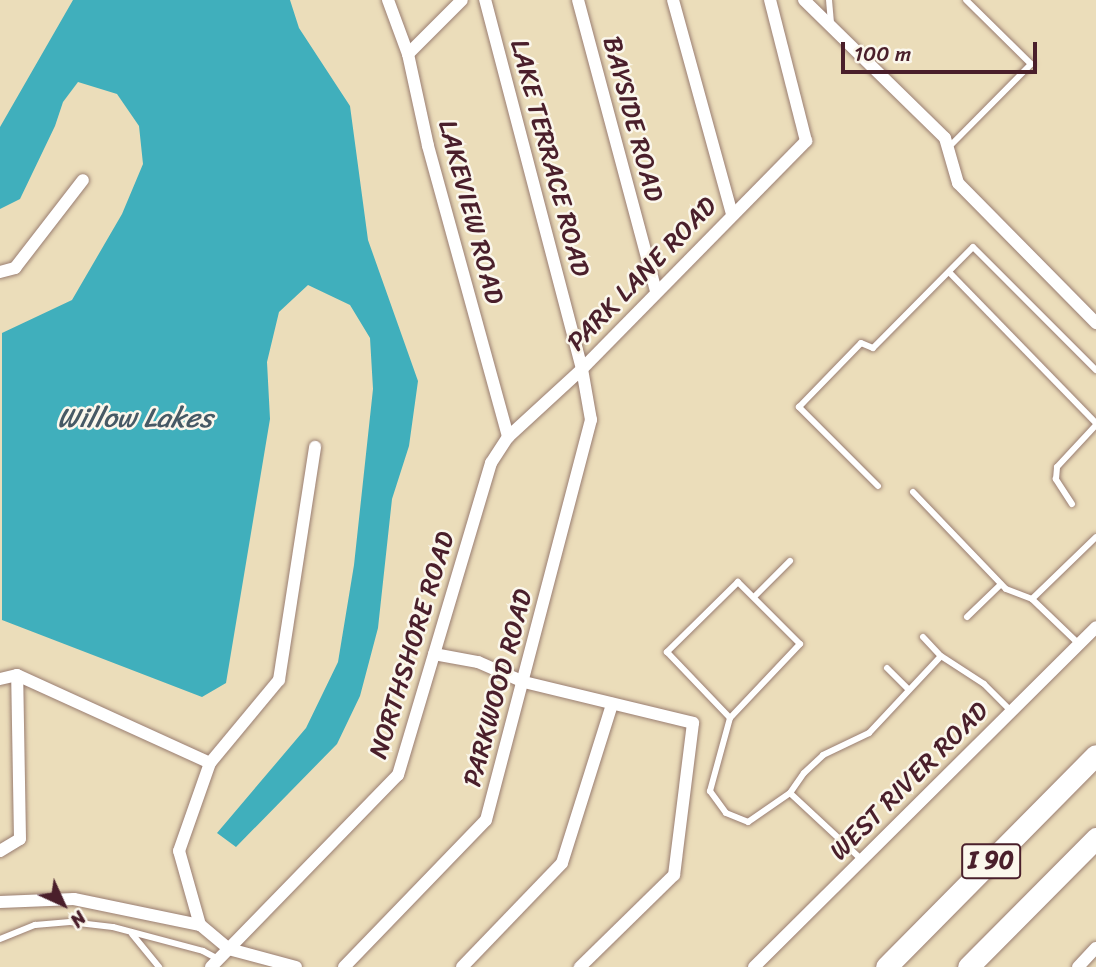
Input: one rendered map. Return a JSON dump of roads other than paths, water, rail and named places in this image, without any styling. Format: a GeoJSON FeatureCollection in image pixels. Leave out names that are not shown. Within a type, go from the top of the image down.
{"type":"FeatureCollection","features":[{"type":"Feature","properties":{"kind":"highway","name":"I 90"},"geometry":{"type":"LineString","coordinates":[[886,967],[1096,755]]}},
{"type":"Feature","properties":{"kind":"highway","name":"I 90"},"geometry":{"type":"LineString","coordinates":[[968,967],[1096,838]]}},
{"type":"Feature","properties":{"kind":"street","name":"LAKEVIEW ROAD"},"geometry":{"type":"LineString","coordinates":[[388,0],[408,54],[428,146],[508,437]]}},
{"type":"Feature","properties":{"kind":"street"},"geometry":{"type":"LineString","coordinates":[[408,54],[463,0]]}},
{"type":"Feature","properties":{"kind":"street","name":"LAKE TERRACE ROAD"},"geometry":{"type":"LineString","coordinates":[[485,0],[582,369]]}},
{"type":"Feature","properties":{"kind":"street","name":"BAYSIDE ROAD"},"geometry":{"type":"LineString","coordinates":[[578,0],[656,291]]}},
{"type":"Feature","properties":{"kind":"street"},"geometry":{"type":"LineString","coordinates":[[673,0],[732,214]]}},
{"type":"Feature","properties":{"kind":"street","name":"PARK LANE ROAD"},"geometry":{"type":"LineString","coordinates":[[508,437],[582,369],[806,141],[770,0]]}},
{"type":"Feature","properties":{"kind":"street"},"geometry":{"type":"LineString","coordinates":[[804,0],[945,138],[958,183],[1096,323]]}},
{"type":"Feature","properties":{"kind":"street"},"geometry":{"type":"LineString","coordinates":[[0,272],[15,268],[83,180]]}},
{"type":"Feature","properties":{"kind":"street","name":"PARKWOOD ROAD"},"geometry":{"type":"LineString","coordinates":[[344,967],[486,820],[591,420],[582,369]]}},
{"type":"Feature","properties":{"kind":"street","name":"NORTHSHORE ROAD"},"geometry":{"type":"LineString","coordinates":[[215,963],[398,775],[491,463],[508,437]]}},
{"type":"Feature","properties":{"kind":"street"},"geometry":{"type":"LineString","coordinates":[[200,925],[179,851],[210,763],[279,680],[315,447]]}},
{"type":"Feature","properties":{"kind":"street","name":"WEST RIVER ROAD"},"geometry":{"type":"LineString","coordinates":[[754,967],[1096,627]]}},
{"type":"Feature","properties":{"kind":"street"},"geometry":{"type":"LineString","coordinates":[[434,654],[478,663],[524,682],[693,723],[674,875],[580,967]]}},
{"type":"Feature","properties":{"kind":"street"},"geometry":{"type":"LineString","coordinates":[[0,679],[17,675],[210,763]]}},
{"type":"Feature","properties":{"kind":"street"},"geometry":{"type":"LineString","coordinates":[[0,850],[20,839],[17,675]]}},
{"type":"Feature","properties":{"kind":"street"},"geometry":{"type":"LineString","coordinates":[[462,967],[562,863],[612,704]]}},
{"type":"Feature","properties":{"kind":"street"},"geometry":{"type":"LineString","coordinates":[[0,902],[74,899],[200,925],[229,949],[296,967]]}},
{"type":"Feature","properties":{"kind":"street"},"geometry":{"type":"LineString","coordinates":[[1078,967],[1096,948]]}},
{"type":"Feature","properties":{"kind":"lane"},"geometry":{"type":"LineString","coordinates":[[829,0],[831,26]]}},
{"type":"Feature","properties":{"kind":"lane"},"geometry":{"type":"LineString","coordinates":[[948,148],[1031,64],[966,0]]}},
{"type":"Feature","properties":{"kind":"lane"},"geometry":{"type":"LineString","coordinates":[[878,486],[799,407],[861,343],[873,348],[973,247],[1096,370]]}},
{"type":"Feature","properties":{"kind":"lane"},"geometry":{"type":"LineString","coordinates":[[949,272],[1096,424],[1057,467],[1056,479],[1072,504]]}},
{"type":"Feature","properties":{"kind":"lane"},"geometry":{"type":"LineString","coordinates":[[913,492],[1006,589],[1032,599],[1079,644]]}},
{"type":"Feature","properties":{"kind":"lane"},"geometry":{"type":"LineString","coordinates":[[1032,599],[1096,537]]}},
{"type":"Feature","properties":{"kind":"lane"},"geometry":{"type":"LineString","coordinates":[[754,597],[790,561]]}},
{"type":"Feature","properties":{"kind":"lane"},"geometry":{"type":"LineString","coordinates":[[730,718],[667,652],[738,582],[800,645],[730,718],[710,791],[726,813],[748,822],[790,793],[804,773],[823,755],[869,733],[941,656]]}},
{"type":"Feature","properties":{"kind":"lane"},"geometry":{"type":"LineString","coordinates":[[967,617],[1001,584]]}},
{"type":"Feature","properties":{"kind":"lane"},"geometry":{"type":"LineString","coordinates":[[923,637],[941,656],[984,684],[1011,711]]}},
{"type":"Feature","properties":{"kind":"lane"},"geometry":{"type":"LineString","coordinates":[[887,668],[908,689]]}},
{"type":"Feature","properties":{"kind":"lane"},"geometry":{"type":"LineString","coordinates":[[790,793],[862,860]]}},
{"type":"Feature","properties":{"kind":"lane"},"geometry":{"type":"LineString","coordinates":[[0,939],[35,925],[70,922],[130,932],[193,949],[215,963]]}},
{"type":"Feature","properties":{"kind":"lane"},"geometry":{"type":"LineString","coordinates":[[130,932],[159,967]]}},
{"type":"Feature","properties":{"kind":"water","name":"Willow Lakes"},"geometry":{"type":"Polygon","coordinates":[[[73,0],[290,0],[299,28],[350,106],[368,240],[418,381],[409,446],[392,499],[378,628],[360,696],[337,744],[236,847],[217,833],[306,728],[338,662],[354,565],[373,389],[370,338],[350,305],[308,285],[279,312],[267,362],[270,419],[226,683],[202,697],[2,620],[2,333],[72,300],[122,214],[143,164],[139,126],[117,94],[78,82],[63,102],[55,126],[20,199],[0,209],[0,127],[73,0]]]}}]}
